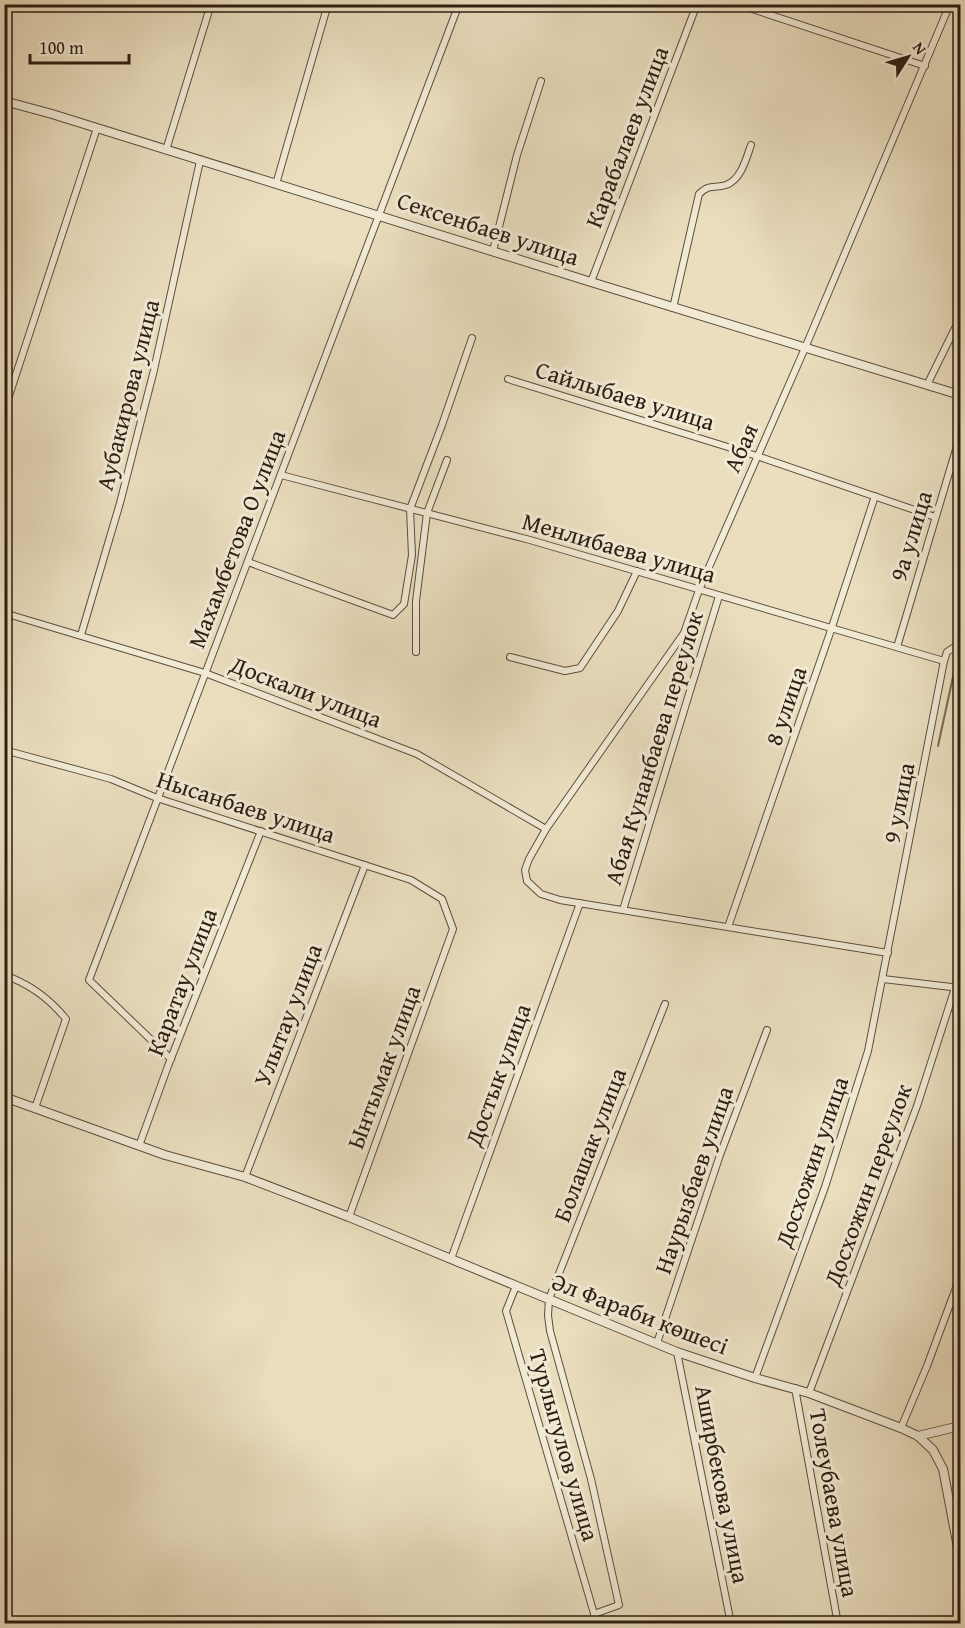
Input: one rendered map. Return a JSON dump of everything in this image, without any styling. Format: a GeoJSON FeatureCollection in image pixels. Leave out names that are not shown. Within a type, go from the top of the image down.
{"type":"FeatureCollection","features":[{"type":"Feature","properties":{"kind":"street"},"geometry":{"type":"LineString","coordinates":[[166,150],[211,4]]}},
{"type":"Feature","properties":{"kind":"street"},"geometry":{"type":"LineString","coordinates":[[276,184],[328,4]]}},
{"type":"Feature","properties":{"kind":"street","name":"Махамбетова О улица"},"geometry":{"type":"LineString","coordinates":[[171,1059],[89,980],[459,4]]}},
{"type":"Feature","properties":{"kind":"street","name":"Карабалаев улица"},"geometry":{"type":"LineString","coordinates":[[591,282],[698,4]]}},
{"type":"Feature","properties":{"kind":"street"},"geometry":{"type":"LineString","coordinates":[[737,4],[925,66]]}},
{"type":"Feature","properties":{"kind":"street","name":"Абая"},"geometry":{"type":"LineString","coordinates":[[580,903],[541,894],[527,881],[525,870],[529,859],[546,829],[684,633],[699,590],[805,348],[950,4]]}},
{"type":"Feature","properties":{"kind":"street"},"geometry":{"type":"LineString","coordinates":[[493,251],[517,155],[541,81]]}},
{"type":"Feature","properties":{"kind":"street","name":"Сексенбаев улица"},"geometry":{"type":"LineString","coordinates":[[4,101],[378,214],[674,308],[960,395]]}},
{"type":"Feature","properties":{"kind":"street"},"geometry":{"type":"LineString","coordinates":[[4,411],[98,128]]}},
{"type":"Feature","properties":{"kind":"street"},"geometry":{"type":"LineString","coordinates":[[674,308],[699,194],[707,187],[727,185],[738,177],[751,145]]}},
{"type":"Feature","properties":{"kind":"street","name":"Аубакирова улица"},"geometry":{"type":"LineString","coordinates":[[81,635],[120,503],[154,370],[200,161]]}},
{"type":"Feature","properties":{"kind":"street"},"geometry":{"type":"LineString","coordinates":[[927,385],[960,318]]}},
{"type":"Feature","properties":{"kind":"street"},"geometry":{"type":"LineString","coordinates":[[248,562],[393,615],[404,604],[412,555],[410,509],[472,338]]}},
{"type":"Feature","properties":{"kind":"street","name":"Сайлыбаев улица"},"geometry":{"type":"LineString","coordinates":[[508,378],[757,456],[935,516]]}},
{"type":"Feature","properties":{"kind":"street","name":"9а улица"},"geometry":{"type":"LineString","coordinates":[[897,647],[960,436]]}},
{"type":"Feature","properties":{"kind":"street"},"geometry":{"type":"LineString","coordinates":[[416,652],[416,602],[427,513],[447,460]]}},
{"type":"Feature","properties":{"kind":"street","name":"Менлибаева улица"},"geometry":{"type":"LineString","coordinates":[[281,475],[530,540],[944,661]]}},
{"type":"Feature","properties":{"kind":"street","name":"8 улица"},"geometry":{"type":"LineString","coordinates":[[728,927],[875,496]]}},
{"type":"Feature","properties":{"kind":"street"},"geometry":{"type":"LineString","coordinates":[[510,657],[565,671],[579,668],[618,611],[637,572]]}},
{"type":"Feature","properties":{"kind":"street","name":"Абая Кунанбаева переулок"},"geometry":{"type":"LineString","coordinates":[[623,910],[719,596]]}},
{"type":"Feature","properties":{"kind":"street","name":"Доскали улица"},"geometry":{"type":"LineString","coordinates":[[4,613],[205,673],[417,754],[546,829]]}},
{"type":"Feature","properties":{"kind":"street"},"geometry":{"type":"LineString","coordinates":[[944,661],[947,652],[960,645]]}},
{"type":"Feature","properties":{"kind":"street","name":"9 улица"},"geometry":{"type":"LineString","coordinates":[[888,953],[944,661]]}},
{"type":"Feature","properties":{"kind":"street","name":"Нысанбаев улица"},"geometry":{"type":"LineString","coordinates":[[4,750],[111,779],[157,798],[411,880],[442,898],[453,929]]}},
{"type":"Feature","properties":{"kind":"street","name":"Каратау улица"},"geometry":{"type":"LineString","coordinates":[[139,1146],[261,831]]}},
{"type":"Feature","properties":{"kind":"street","name":"Улытау улица"},"geometry":{"type":"LineString","coordinates":[[244,1177],[365,865]]}},
{"type":"Feature","properties":{"kind":"street"},"geometry":{"type":"LineString","coordinates":[[580,903],[888,953]]}},
{"type":"Feature","properties":{"kind":"street","name":"Достык улица"},"geometry":{"type":"LineString","coordinates":[[451,1259],[580,903]]}},
{"type":"Feature","properties":{"kind":"street","name":"Ынтымак улица"},"geometry":{"type":"LineString","coordinates":[[349,1217],[453,929]]}},
{"type":"Feature","properties":{"kind":"street","name":"Досхожин улица"},"geometry":{"type":"LineString","coordinates":[[755,1378],[828,1178],[868,1051],[888,953]]}},
{"type":"Feature","properties":{"kind":"street"},"geometry":{"type":"LineString","coordinates":[[4,975],[22,981],[52,1001],[66,1019],[35,1108]]}},
{"type":"Feature","properties":{"kind":"street"},"geometry":{"type":"LineString","coordinates":[[883,979],[958,988]]}},
{"type":"Feature","properties":{"kind":"street","name":"Досхожин переулок"},"geometry":{"type":"LineString","coordinates":[[809,1393],[917,1106],[958,988]]}},
{"type":"Feature","properties":{"kind":"street","name":"Болашак улица"},"geometry":{"type":"LineString","coordinates":[[549,1299],[665,1004]]}},
{"type":"Feature","properties":{"kind":"street","name":"Наурызбаев улица"},"geometry":{"type":"LineString","coordinates":[[657,1342],[720,1155],[767,1030]]}},
{"type":"Feature","properties":{"kind":"street"},"geometry":{"type":"LineString","coordinates":[[4,1097],[139,1146]]}},
{"type":"Feature","properties":{"kind":"street","name":"Әл Фараби көшесі"},"geometry":{"type":"LineString","coordinates":[[139,1146],[244,1177],[349,1217],[677,1352],[755,1378],[795,1388],[918,1436],[933,1450],[943,1469],[960,1558]]}},
{"type":"Feature","properties":{"kind":"street"},"geometry":{"type":"LineString","coordinates":[[901,1428],[960,1277]]}},
{"type":"Feature","properties":{"kind":"street","name":"Турлыгулов улица"},"geometry":{"type":"LineString","coordinates":[[516,1286],[506,1311],[597,1623]]}},
{"type":"Feature","properties":{"kind":"street","name":"Турлыгулов улица"},"geometry":{"type":"LineString","coordinates":[[549,1299],[550,1331],[591,1479],[619,1605],[594,1614]]}},
{"type":"Feature","properties":{"kind":"street","name":"Аширбекова улица"},"geometry":{"type":"LineString","coordinates":[[677,1352],[731,1623]]}},
{"type":"Feature","properties":{"kind":"street","name":"Толеубаева улица"},"geometry":{"type":"LineString","coordinates":[[795,1388],[838,1623]]}},
{"type":"Feature","properties":{"kind":"street"},"geometry":{"type":"LineString","coordinates":[[918,1436],[960,1426]]}},
{"type":"Feature","properties":{"kind":"waterway"},"geometry":{"type":"LineString","coordinates":[[938,746],[959,649]]}}]}
